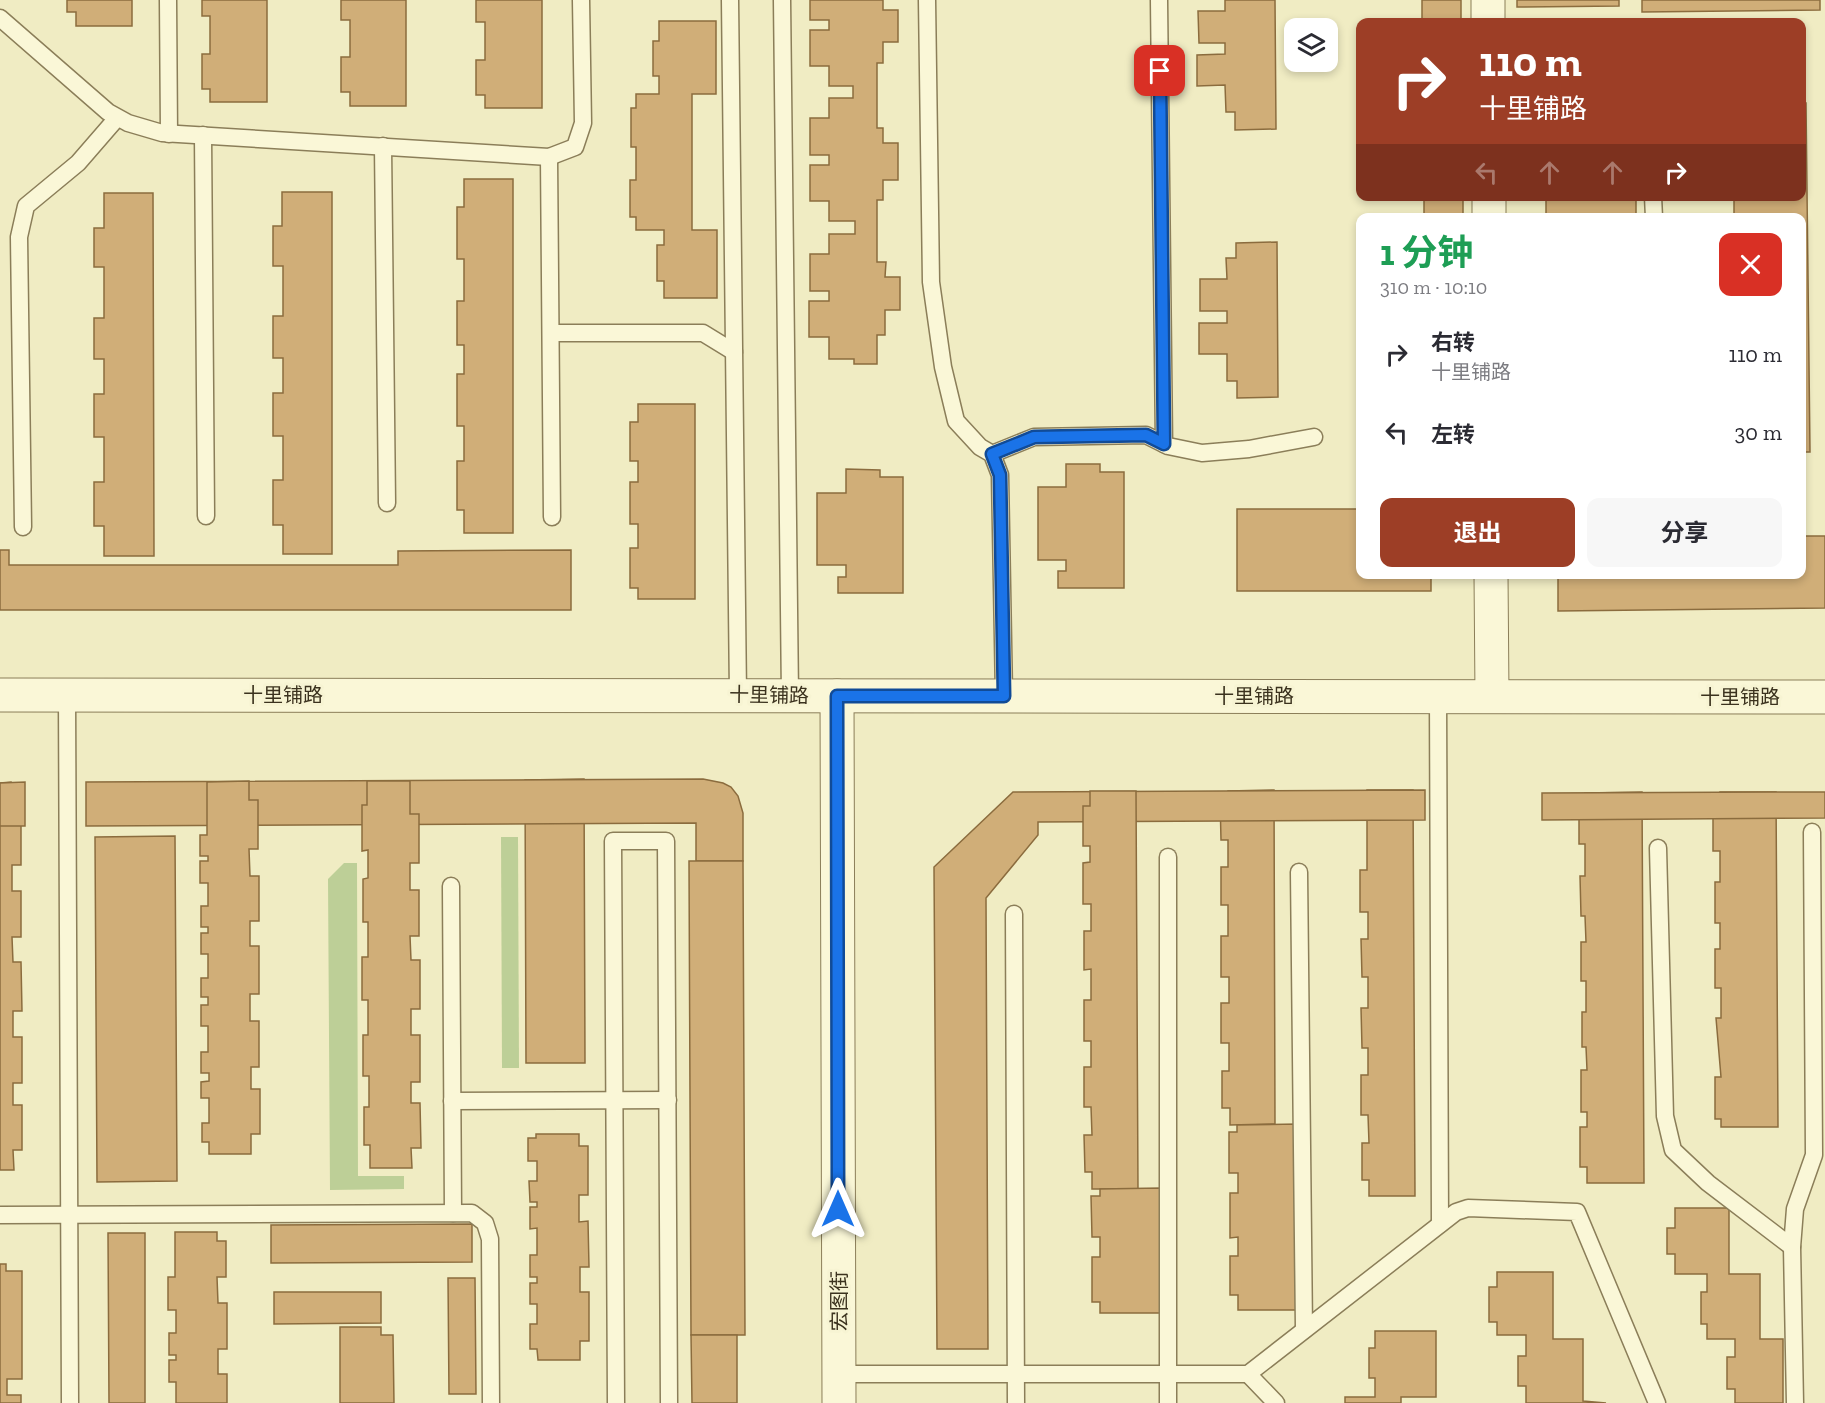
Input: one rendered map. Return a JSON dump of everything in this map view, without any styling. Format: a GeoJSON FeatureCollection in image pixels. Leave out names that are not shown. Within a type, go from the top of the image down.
{"type":"FeatureCollection","features":[{"type":"Feature","properties":{"kind":"street"},"geometry":{"type":"LineString","coordinates":[[1488,0],[1488,18]]}},
{"type":"Feature","properties":{"kind":"street"},"geometry":{"type":"LineString","coordinates":[[1491,579],[1492,696]]}},
{"type":"Feature","properties":{"kind":"street","name":"十里铺路"},"geometry":{"type":"LineString","coordinates":[[0,695],[1825,697]]}},
{"type":"Feature","properties":{"kind":"street","name":"宏图街"},"geometry":{"type":"LineString","coordinates":[[837,696],[839,1388]]}},
{"type":"Feature","properties":{"kind":"lane"},"geometry":{"type":"LineString","coordinates":[[168,0],[169,134]]}},
{"type":"Feature","properties":{"kind":"lane"},"geometry":{"type":"LineString","coordinates":[[0,18],[117,118],[169,134],[549,157],[575,147],[583,123],[582,0]]}},
{"type":"Feature","properties":{"kind":"lane"},"geometry":{"type":"LineString","coordinates":[[730,0],[738,695]]}},
{"type":"Feature","properties":{"kind":"lane"},"geometry":{"type":"LineString","coordinates":[[782,0],[790,696]]}},
{"type":"Feature","properties":{"kind":"lane"},"geometry":{"type":"LineString","coordinates":[[927,0],[931,282],[942,367],[956,421],[980,447],[992,454],[1000,475],[1004,696]]}},
{"type":"Feature","properties":{"kind":"lane"},"geometry":{"type":"LineString","coordinates":[[1159,0],[1164,444]]}},
{"type":"Feature","properties":{"kind":"lane"},"geometry":{"type":"LineString","coordinates":[[23,527],[20,237],[26,206],[78,163],[117,118]]}},
{"type":"Feature","properties":{"kind":"lane"},"geometry":{"type":"LineString","coordinates":[[203,135],[206,516]]}},
{"type":"Feature","properties":{"kind":"lane"},"geometry":{"type":"LineString","coordinates":[[383,146],[387,503]]}},
{"type":"Feature","properties":{"kind":"lane"},"geometry":{"type":"LineString","coordinates":[[549,157],[552,517]]}},
{"type":"Feature","properties":{"kind":"lane"},"geometry":{"type":"LineString","coordinates":[[551,333],[703,333],[734,352]]}},
{"type":"Feature","properties":{"kind":"lane"},"geometry":{"type":"LineString","coordinates":[[992,454],[1034,437],[1146,435],[1187,452],[1202,453],[1259,448],[1314,437]]}},
{"type":"Feature","properties":{"kind":"lane"},"geometry":{"type":"LineString","coordinates":[[67,695],[70,1403]]}},
{"type":"Feature","properties":{"kind":"lane"},"geometry":{"type":"LineString","coordinates":[[1438,696],[1440,1224]]}},
{"type":"Feature","properties":{"kind":"lane"},"geometry":{"type":"LineString","coordinates":[[1795,1403],[1792,1247],[1795,1209],[1814,1155],[1812,832]]}},
{"type":"Feature","properties":{"kind":"lane"},"geometry":{"type":"LineString","coordinates":[[616,1403],[613,841],[666,841],[669,1403]]}},
{"type":"Feature","properties":{"kind":"lane"},"geometry":{"type":"LineString","coordinates":[[1658,848],[1665,1116],[1673,1149],[1708,1183],[1792,1247]]}},
{"type":"Feature","properties":{"kind":"lane"},"geometry":{"type":"LineString","coordinates":[[1167,857],[1168,1403]]}},
{"type":"Feature","properties":{"kind":"lane"},"geometry":{"type":"LineString","coordinates":[[1299,872],[1304,1330]]}},
{"type":"Feature","properties":{"kind":"lane"},"geometry":{"type":"LineString","coordinates":[[451,886],[453,1213]]}},
{"type":"Feature","properties":{"kind":"lane"},"geometry":{"type":"LineString","coordinates":[[1014,914],[1016,1403]]}},
{"type":"Feature","properties":{"kind":"lane"},"geometry":{"type":"LineString","coordinates":[[452,1101],[668,1100]]}},
{"type":"Feature","properties":{"kind":"lane"},"geometry":{"type":"LineString","coordinates":[[839,1388],[1016,1374],[1248,1374],[1440,1224],[1456,1212],[1468,1208],[1577,1212],[1657,1403]]}},
{"type":"Feature","properties":{"kind":"lane"},"geometry":{"type":"LineString","coordinates":[[0,1215],[472,1213],[485,1223],[490,1239],[491,1403]]}},
{"type":"Feature","properties":{"kind":"lane"},"geometry":{"type":"LineString","coordinates":[[1248,1374],[1276,1403]]}},
{"type":"Feature","properties":{"kind":"green space"},"geometry":{"type":"Polygon","coordinates":[[[501,837],[518,837],[519,1068],[502,1068],[501,837]]]}},
{"type":"Feature","properties":{"kind":"green space"},"geometry":{"type":"Polygon","coordinates":[[[344,863],[357,863],[358,1176],[404,1176],[404,1189],[330,1190],[328,879],[344,863]]]}},
{"type":"Feature","properties":{"kind":"building"},"geometry":{"type":"Polygon","coordinates":[[[67,0],[132,0],[132,26],[76,26],[76,12],[67,12],[67,0]]]}},
{"type":"Feature","properties":{"kind":"building"},"geometry":{"type":"Polygon","coordinates":[[[202,0],[267,0],[267,102],[210,102],[210,89],[202,89],[202,54],[210,54],[210,16],[202,16],[202,0]]]}},
{"type":"Feature","properties":{"kind":"building"},"geometry":{"type":"Polygon","coordinates":[[[341,0],[406,0],[406,106],[350,106],[350,92],[341,92],[341,57],[350,57],[350,20],[341,20],[341,0]]]}},
{"type":"Feature","properties":{"kind":"building"},"geometry":{"type":"Polygon","coordinates":[[[476,0],[542,0],[542,108],[485,108],[485,95],[476,95],[476,60],[485,60],[485,22],[476,22],[476,0]]]}},
{"type":"Feature","properties":{"kind":"building"},"geometry":{"type":"Polygon","coordinates":[[[810,0],[883,0],[883,10],[898,10],[898,42],[883,42],[883,63],[877,63],[877,128],[883,128],[883,143],[898,143],[898,180],[883,180],[883,200],[877,200],[877,262],[886,262],[885,277],[900,277],[900,310],[885,310],[885,335],[877,335],[877,364],[854,364],[854,359],[829,359],[829,337],[809,337],[809,301],[829,301],[829,291],[810,291],[810,254],[829,254],[829,234],[855,234],[855,221],[829,221],[829,201],[810,201],[810,165],[829,165],[829,155],[810,155],[810,118],[829,118],[829,98],[853,98],[853,86],[829,86],[829,66],[810,66],[810,30],[829,30],[829,20],[810,20],[810,0]]]}},
{"type":"Feature","properties":{"kind":"building"},"geometry":{"type":"Polygon","coordinates":[[[1225,0],[1275,0],[1276,129],[1235,130],[1235,112],[1226,112],[1225,85],[1197,86],[1197,55],[1225,54],[1225,43],[1199,43],[1198,11],[1225,11],[1225,0]]]}},
{"type":"Feature","properties":{"kind":"building"},"geometry":{"type":"Polygon","coordinates":[[[1422,0],[1461,0],[1461,18],[1422,18],[1422,0]]]}},
{"type":"Feature","properties":{"kind":"building"},"geometry":{"type":"Polygon","coordinates":[[[1517,0],[1619,0],[1619,6],[1517,7],[1517,0]]]}},
{"type":"Feature","properties":{"kind":"building"},"geometry":{"type":"Polygon","coordinates":[[[1642,0],[1820,0],[1820,10],[1642,12],[1642,0]]]}},
{"type":"Feature","properties":{"kind":"building"},"geometry":{"type":"Polygon","coordinates":[[[659,21],[716,21],[716,94],[692,94],[692,230],[717,230],[717,298],[664,298],[664,281],[657,281],[657,245],[664,245],[664,230],[636,230],[636,217],[630,217],[630,180],[636,180],[636,147],[631,147],[631,108],[636,108],[636,94],[659,94],[659,76],[653,76],[653,41],[659,41],[659,21]]]}},
{"type":"Feature","properties":{"kind":"building"},"geometry":{"type":"Polygon","coordinates":[[[1806,103],[1810,452],[1806,452],[1806,213],[1734,213],[1734,201],[1806,201],[1806,103]]]}},
{"type":"Feature","properties":{"kind":"building"},"geometry":{"type":"Polygon","coordinates":[[[464,179],[513,179],[513,533],[464,533],[464,510],[457,510],[457,461],[464,461],[464,426],[457,426],[457,374],[464,374],[464,345],[457,345],[457,301],[464,301],[464,259],[457,259],[457,207],[464,207],[464,179]]]}},
{"type":"Feature","properties":{"kind":"building"},"geometry":{"type":"Polygon","coordinates":[[[282,192],[332,192],[332,554],[283,554],[283,525],[273,525],[273,480],[283,480],[283,436],[273,436],[273,393],[283,393],[283,358],[273,358],[273,316],[283,316],[283,266],[273,266],[273,226],[282,226],[282,192]]]}},
{"type":"Feature","properties":{"kind":"building"},"geometry":{"type":"Polygon","coordinates":[[[104,193],[153,193],[154,556],[104,556],[104,526],[94,526],[94,482],[104,482],[104,437],[94,437],[94,394],[104,394],[104,359],[94,359],[94,318],[104,318],[104,267],[94,267],[94,228],[104,228],[104,193]]]}},
{"type":"Feature","properties":{"kind":"building"},"geometry":{"type":"Polygon","coordinates":[[[1424,201],[1463,201],[1463,213],[1424,213],[1424,201]]]}},
{"type":"Feature","properties":{"kind":"building"},"geometry":{"type":"Polygon","coordinates":[[[1546,201],[1636,201],[1636,213],[1546,213],[1546,201]]]}},
{"type":"Feature","properties":{"kind":"building"},"geometry":{"type":"Polygon","coordinates":[[[1277,242],[1278,397],[1237,398],[1237,381],[1227,381],[1227,354],[1199,354],[1199,323],[1227,323],[1227,311],[1200,311],[1200,279],[1227,279],[1226,258],[1236,258],[1236,243],[1277,242]]]}},
{"type":"Feature","properties":{"kind":"building"},"geometry":{"type":"Polygon","coordinates":[[[638,404],[695,404],[695,599],[638,599],[638,588],[630,588],[630,548],[638,548],[638,524],[630,524],[630,482],[638,482],[638,461],[630,461],[630,422],[638,422],[638,404]]]}},
{"type":"Feature","properties":{"kind":"building"},"geometry":{"type":"Polygon","coordinates":[[[1066,464],[1100,464],[1100,472],[1124,472],[1124,588],[1058,588],[1058,571],[1066,571],[1066,560],[1038,560],[1038,487],[1066,487],[1066,464]]]}},
{"type":"Feature","properties":{"kind":"building"},"geometry":{"type":"Polygon","coordinates":[[[846,469],[880,470],[880,477],[903,477],[903,593],[838,593],[838,577],[846,577],[846,565],[817,565],[817,493],[846,493],[846,469]]]}},
{"type":"Feature","properties":{"kind":"building"},"geometry":{"type":"Polygon","coordinates":[[[1237,509],[1356,509],[1356,579],[1431,579],[1431,591],[1237,591],[1237,509]]]}},
{"type":"Feature","properties":{"kind":"building"},"geometry":{"type":"Polygon","coordinates":[[[1806,536],[1825,536],[1825,608],[1558,611],[1558,579],[1806,579],[1806,536]]]}},
{"type":"Feature","properties":{"kind":"building"},"geometry":{"type":"Polygon","coordinates":[[[0,550],[9,550],[9,565],[398,565],[398,551],[571,550],[571,610],[0,610],[0,550]]]}},
{"type":"Feature","properties":{"kind":"building"},"geometry":{"type":"Polygon","coordinates":[[[584,779],[585,1063],[526,1063],[525,780],[584,779]]]}},
{"type":"Feature","properties":{"kind":"building"},"geometry":{"type":"Polygon","coordinates":[[[703,779],[723,783],[731,787],[738,796],[743,813],[743,861],[696,861],[696,823],[86,826],[86,782],[703,779]]]}},
{"type":"Feature","properties":{"kind":"building"},"geometry":{"type":"Polygon","coordinates":[[[249,781],[249,800],[258,800],[258,849],[249,849],[250,876],[259,876],[259,921],[250,921],[250,946],[259,946],[259,994],[250,994],[250,1021],[259,1021],[259,1067],[251,1067],[251,1089],[260,1089],[260,1134],[251,1134],[251,1154],[209,1154],[209,1142],[202,1142],[202,1123],[209,1123],[209,1098],[201,1098],[201,1082],[209,1081],[209,1073],[201,1073],[201,1052],[208,1052],[208,1026],[201,1026],[201,1005],[208,1005],[208,997],[201,997],[201,978],[208,978],[208,954],[201,954],[201,933],[208,933],[208,927],[201,927],[201,906],[208,906],[208,883],[200,883],[200,861],[208,861],[208,856],[200,856],[200,835],[207,835],[207,782],[249,781]]]}},
{"type":"Feature","properties":{"kind":"building"},"geometry":{"type":"Polygon","coordinates":[[[367,781],[410,781],[410,814],[419,814],[419,863],[410,863],[410,890],[419,890],[419,936],[410,936],[411,960],[420,960],[420,1009],[411,1009],[411,1035],[420,1035],[420,1082],[411,1082],[411,1103],[420,1103],[421,1148],[411,1148],[412,1168],[370,1168],[370,1145],[364,1145],[364,1107],[369,1107],[369,1076],[363,1076],[363,1035],[368,1035],[368,1000],[362,1000],[362,957],[368,957],[368,922],[363,922],[363,879],[368,878],[368,850],[362,851],[362,805],[367,805],[367,781]]]}},
{"type":"Feature","properties":{"kind":"building"},"geometry":{"type":"Polygon","coordinates":[[[11,782],[11,816],[21,816],[21,865],[12,865],[12,891],[21,891],[21,937],[12,937],[13,962],[21,962],[22,1011],[13,1011],[13,1037],[22,1037],[22,1083],[13,1083],[13,1105],[22,1105],[22,1150],[13,1150],[14,1170],[0,1170],[0,783],[11,782]]]}},
{"type":"Feature","properties":{"kind":"building"},"geometry":{"type":"Polygon","coordinates":[[[25,782],[25,826],[0,826],[0,783],[25,782]]]}},
{"type":"Feature","properties":{"kind":"building"},"geometry":{"type":"Polygon","coordinates":[[[1274,790],[1275,1124],[1230,1125],[1230,1108],[1222,1108],[1222,1071],[1229,1071],[1229,1043],[1221,1043],[1221,1003],[1229,1003],[1229,977],[1221,977],[1221,936],[1228,936],[1228,905],[1221,905],[1221,867],[1228,867],[1228,840],[1221,840],[1220,798],[1228,798],[1228,791],[1274,790]]]}},
{"type":"Feature","properties":{"kind":"building"},"geometry":{"type":"Polygon","coordinates":[[[1367,790],[1413,790],[1415,1196],[1369,1196],[1369,1180],[1362,1180],[1362,1143],[1369,1143],[1368,1115],[1361,1115],[1361,1075],[1368,1075],[1368,1048],[1362,1048],[1361,1008],[1368,1008],[1368,977],[1362,977],[1361,939],[1368,939],[1368,912],[1360,912],[1360,870],[1367,870],[1367,790]]]}},
{"type":"Feature","properties":{"kind":"building"},"geometry":{"type":"Polygon","coordinates":[[[1425,790],[1425,820],[1038,822],[1038,835],[986,898],[988,1349],[937,1349],[934,867],[1013,792],[1425,790]]]}},
{"type":"Feature","properties":{"kind":"building"},"geometry":{"type":"Polygon","coordinates":[[[1090,791],[1136,791],[1138,1189],[1092,1189],[1092,1172],[1085,1172],[1084,1135],[1092,1135],[1091,1107],[1084,1107],[1084,1067],[1091,1067],[1091,1041],[1084,1041],[1084,1000],[1091,1000],[1091,969],[1084,970],[1084,931],[1091,931],[1091,904],[1083,904],[1083,863],[1090,862],[1090,846],[1083,846],[1083,806],[1090,806],[1090,791]]]}},
{"type":"Feature","properties":{"kind":"building"},"geometry":{"type":"Polygon","coordinates":[[[1642,792],[1644,1183],[1587,1183],[1587,1167],[1580,1167],[1580,1127],[1587,1127],[1587,1112],[1581,1112],[1581,1070],[1587,1070],[1586,1047],[1582,1047],[1582,1012],[1586,1012],[1586,981],[1581,981],[1581,942],[1586,942],[1585,916],[1581,916],[1580,876],[1585,876],[1585,844],[1579,844],[1579,805],[1585,805],[1585,793],[1642,792]]]}},
{"type":"Feature","properties":{"kind":"building"},"geometry":{"type":"Polygon","coordinates":[[[1720,792],[1776,792],[1778,1127],[1721,1127],[1721,1119],[1715,1119],[1715,1077],[1721,1077],[1716,1018],[1721,1018],[1721,988],[1715,988],[1715,949],[1720,949],[1720,923],[1715,923],[1715,882],[1720,882],[1720,851],[1713,851],[1713,811],[1720,811],[1720,792]]]}},
{"type":"Feature","properties":{"kind":"building"},"geometry":{"type":"Polygon","coordinates":[[[1825,792],[1825,818],[1542,820],[1542,793],[1825,792]]]}},
{"type":"Feature","properties":{"kind":"building"},"geometry":{"type":"Polygon","coordinates":[[[175,836],[177,1181],[97,1182],[95,837],[175,836]]]}},
{"type":"Feature","properties":{"kind":"building"},"geometry":{"type":"Polygon","coordinates":[[[689,861],[743,861],[745,1335],[691,1335],[689,861]]]}},
{"type":"Feature","properties":{"kind":"building"},"geometry":{"type":"Polygon","coordinates":[[[1298,1124],[1300,1310],[1238,1310],[1238,1295],[1230,1295],[1230,1256],[1238,1256],[1238,1237],[1230,1238],[1230,1193],[1238,1193],[1238,1173],[1229,1173],[1229,1132],[1237,1132],[1237,1125],[1298,1124]]]}},
{"type":"Feature","properties":{"kind":"building"},"geometry":{"type":"Polygon","coordinates":[[[536,1134],[579,1134],[579,1146],[588,1146],[588,1195],[579,1195],[579,1222],[588,1221],[589,1267],[580,1267],[580,1292],[589,1292],[589,1341],[580,1341],[580,1360],[538,1360],[537,1349],[530,1349],[530,1324],[537,1324],[537,1304],[530,1304],[530,1283],[537,1283],[537,1277],[530,1277],[530,1255],[537,1255],[537,1228],[530,1229],[530,1207],[537,1207],[537,1202],[530,1202],[529,1181],[537,1181],[537,1161],[528,1161],[528,1138],[536,1138],[536,1134]]]}},
{"type":"Feature","properties":{"kind":"building"},"geometry":{"type":"Polygon","coordinates":[[[1161,1188],[1161,1313],[1100,1313],[1100,1302],[1092,1302],[1092,1257],[1100,1257],[1100,1237],[1092,1237],[1091,1196],[1100,1196],[1100,1189],[1161,1188]]]}},
{"type":"Feature","properties":{"kind":"building"},"geometry":{"type":"Polygon","coordinates":[[[1675,1208],[1729,1208],[1729,1274],[1760,1274],[1760,1339],[1783,1339],[1783,1403],[1735,1403],[1735,1389],[1727,1389],[1727,1357],[1735,1357],[1735,1339],[1707,1339],[1707,1324],[1701,1324],[1701,1292],[1707,1292],[1707,1274],[1675,1274],[1675,1254],[1667,1254],[1667,1228],[1675,1228],[1675,1208]]]}},
{"type":"Feature","properties":{"kind":"building"},"geometry":{"type":"Polygon","coordinates":[[[472,1224],[472,1262],[271,1263],[271,1225],[472,1224]]]}},
{"type":"Feature","properties":{"kind":"building"},"geometry":{"type":"Polygon","coordinates":[[[175,1232],[217,1232],[217,1241],[226,1241],[226,1277],[217,1277],[218,1303],[227,1303],[227,1349],[218,1349],[218,1374],[227,1374],[227,1403],[176,1403],[176,1382],[169,1382],[169,1360],[176,1360],[176,1355],[169,1355],[169,1333],[176,1333],[176,1310],[168,1310],[168,1277],[175,1277],[175,1232]]]}},
{"type":"Feature","properties":{"kind":"building"},"geometry":{"type":"Polygon","coordinates":[[[108,1233],[145,1233],[145,1403],[109,1403],[108,1233]]]}},
{"type":"Feature","properties":{"kind":"building"},"geometry":{"type":"Polygon","coordinates":[[[0,1264],[6,1264],[6,1271],[22,1271],[22,1379],[7,1379],[7,1395],[21,1395],[21,1403],[0,1403],[0,1264]]]}},
{"type":"Feature","properties":{"kind":"building"},"geometry":{"type":"Polygon","coordinates":[[[1497,1272],[1553,1272],[1553,1339],[1583,1339],[1583,1401],[1606,1403],[1526,1403],[1526,1386],[1518,1386],[1518,1356],[1526,1356],[1526,1335],[1497,1335],[1497,1322],[1489,1322],[1489,1287],[1497,1287],[1497,1272]]]}},
{"type":"Feature","properties":{"kind":"building"},"geometry":{"type":"Polygon","coordinates":[[[448,1278],[475,1278],[476,1394],[449,1394],[448,1278]]]}},
{"type":"Feature","properties":{"kind":"building"},"geometry":{"type":"Polygon","coordinates":[[[274,1292],[381,1292],[381,1323],[274,1324],[274,1292]]]}},
{"type":"Feature","properties":{"kind":"building"},"geometry":{"type":"Polygon","coordinates":[[[340,1327],[381,1327],[381,1335],[393,1335],[394,1403],[340,1403],[340,1327]]]}},
{"type":"Feature","properties":{"kind":"building"},"geometry":{"type":"Polygon","coordinates":[[[1375,1331],[1436,1331],[1436,1397],[1401,1397],[1401,1403],[1345,1403],[1345,1397],[1375,1397],[1375,1378],[1369,1378],[1369,1348],[1375,1348],[1375,1331]]]}},
{"type":"Feature","properties":{"kind":"building"},"geometry":{"type":"Polygon","coordinates":[[[691,1335],[737,1335],[737,1403],[692,1403],[691,1335]]]}},
{"type":"Feature","properties":{"kind":"route"},"geometry":{"type":"LineString","coordinates":[[838,1209],[837,696],[1004,696],[1000,475],[992,454],[1034,437],[1060,435],[1146,435],[1164,444],[1160,71]]}}]}
